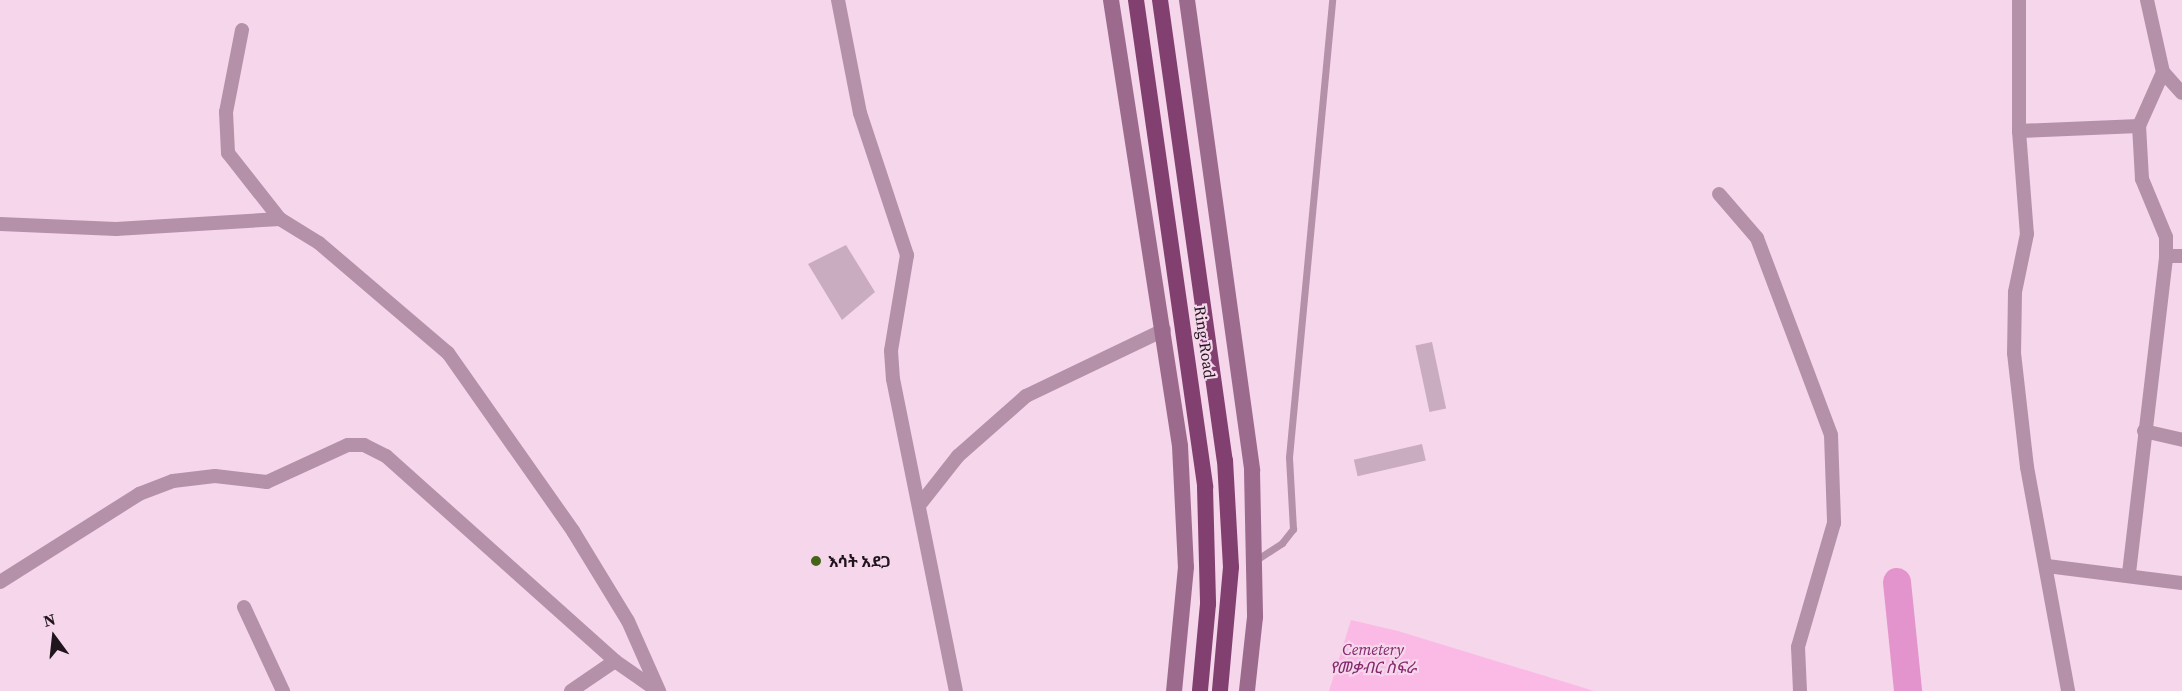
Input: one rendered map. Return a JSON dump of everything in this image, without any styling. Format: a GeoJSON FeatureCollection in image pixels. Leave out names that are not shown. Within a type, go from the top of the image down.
{"type":"FeatureCollection","features":[{"type":"Feature","properties":{"kind":"highway","name":"Ring Road"},"geometry":{"type":"LineString","coordinates":[[1136,0],[1205,487],[1208,604],[1200,691]]}},
{"type":"Feature","properties":{"kind":"highway","name":"Ring Road"},"geometry":{"type":"LineString","coordinates":[[1160,0],[1229,501],[1229,605],[1220,691]]}},
{"type":"Feature","properties":{"kind":"main road"},"geometry":{"type":"LineString","coordinates":[[1111,0],[1164,330],[1180,446],[1186,567],[1174,691]]}},
{"type":"Feature","properties":{"kind":"main road","name":"Ring Road"},"geometry":{"type":"LineString","coordinates":[[1187,0],[1245,409],[1256,560],[1247,691]]}},
{"type":"Feature","properties":{"kind":"street"},"geometry":{"type":"LineString","coordinates":[[838,0],[860,113],[907,255],[891,351],[892,380],[921,503],[956,691]]}},
{"type":"Feature","properties":{"kind":"street"},"geometry":{"type":"LineString","coordinates":[[2019,0],[2019,131],[2027,234],[2015,292],[2014,353],[2026,467],[2047,566],[2068,691]]}},
{"type":"Feature","properties":{"kind":"street"},"geometry":{"type":"LineString","coordinates":[[2147,0],[2163,72],[2182,93]]}},
{"type":"Feature","properties":{"kind":"street"},"geometry":{"type":"LineString","coordinates":[[242,30],[224,140],[228,153],[280,219],[319,243],[448,353],[573,531],[628,621],[658,691]]}},
{"type":"Feature","properties":{"kind":"street"},"geometry":{"type":"LineString","coordinates":[[2129,573],[2166,256],[2166,237],[2142,179],[2139,126],[2163,72]]}},
{"type":"Feature","properties":{"kind":"street"},"geometry":{"type":"LineString","coordinates":[[2019,131],[2139,126]]}},
{"type":"Feature","properties":{"kind":"street"},"geometry":{"type":"LineString","coordinates":[[1719,194],[1757,238],[1831,435],[1834,523],[1798,647],[1800,691]]}},
{"type":"Feature","properties":{"kind":"street"},"geometry":{"type":"LineString","coordinates":[[0,224],[116,229],[280,219]]}},
{"type":"Feature","properties":{"kind":"street"},"geometry":{"type":"LineString","coordinates":[[2166,256],[2182,256]]}},
{"type":"Feature","properties":{"kind":"street"},"geometry":{"type":"LineString","coordinates":[[921,503],[958,456],[1026,396],[1164,330]]}},
{"type":"Feature","properties":{"kind":"street"},"geometry":{"type":"LineString","coordinates":[[2144,431],[2182,440]]}},
{"type":"Feature","properties":{"kind":"street"},"geometry":{"type":"LineString","coordinates":[[0,582],[139,494],[173,481],[214,476],[267,482],[348,445],[364,445],[386,456],[615,661],[658,691]]}},
{"type":"Feature","properties":{"kind":"street"},"geometry":{"type":"LineString","coordinates":[[2047,566],[2129,573],[2182,583]]}},
{"type":"Feature","properties":{"kind":"street"},"geometry":{"type":"LineString","coordinates":[[244,607],[283,691]]}},
{"type":"Feature","properties":{"kind":"street"},"geometry":{"type":"LineString","coordinates":[[571,691],[615,661]]}},
{"type":"Feature","properties":{"kind":"lane"},"geometry":{"type":"LineString","coordinates":[[1256,560],[1282,543],[1293,529],[1289,458],[1332,0]]}},
{"type":"Feature","properties":{"kind":"green space","name":"Cemetery የመቃብር ስፍራ"},"geometry":{"type":"Polygon","coordinates":[[[1351,620],[1398,631],[1594,691],[1329,691],[1351,620]]]}},
{"type":"Feature","properties":{"kind":"building"},"geometry":{"type":"Polygon","coordinates":[[[846,245],[875,292],[842,320],[808,264],[846,245]]]}},
{"type":"Feature","properties":{"kind":"building"},"geometry":{"type":"Polygon","coordinates":[[[1432,342],[1446,409],[1430,412],[1415,346],[1432,342]]]}},
{"type":"Feature","properties":{"kind":"building"},"geometry":{"type":"Polygon","coordinates":[[[1422,444],[1426,461],[1358,476],[1354,460],[1422,444]]]}},
{"type":"Feature","properties":{"kind":"waterway"},"geometry":{"type":"LineString","coordinates":[[1897,582],[1908,691]]}},
{"type":"Feature","properties":{"kind":"place","name":"እሳት አደጋ"},"geometry":{"type":"Point","coordinates":[816,561]}}]}
